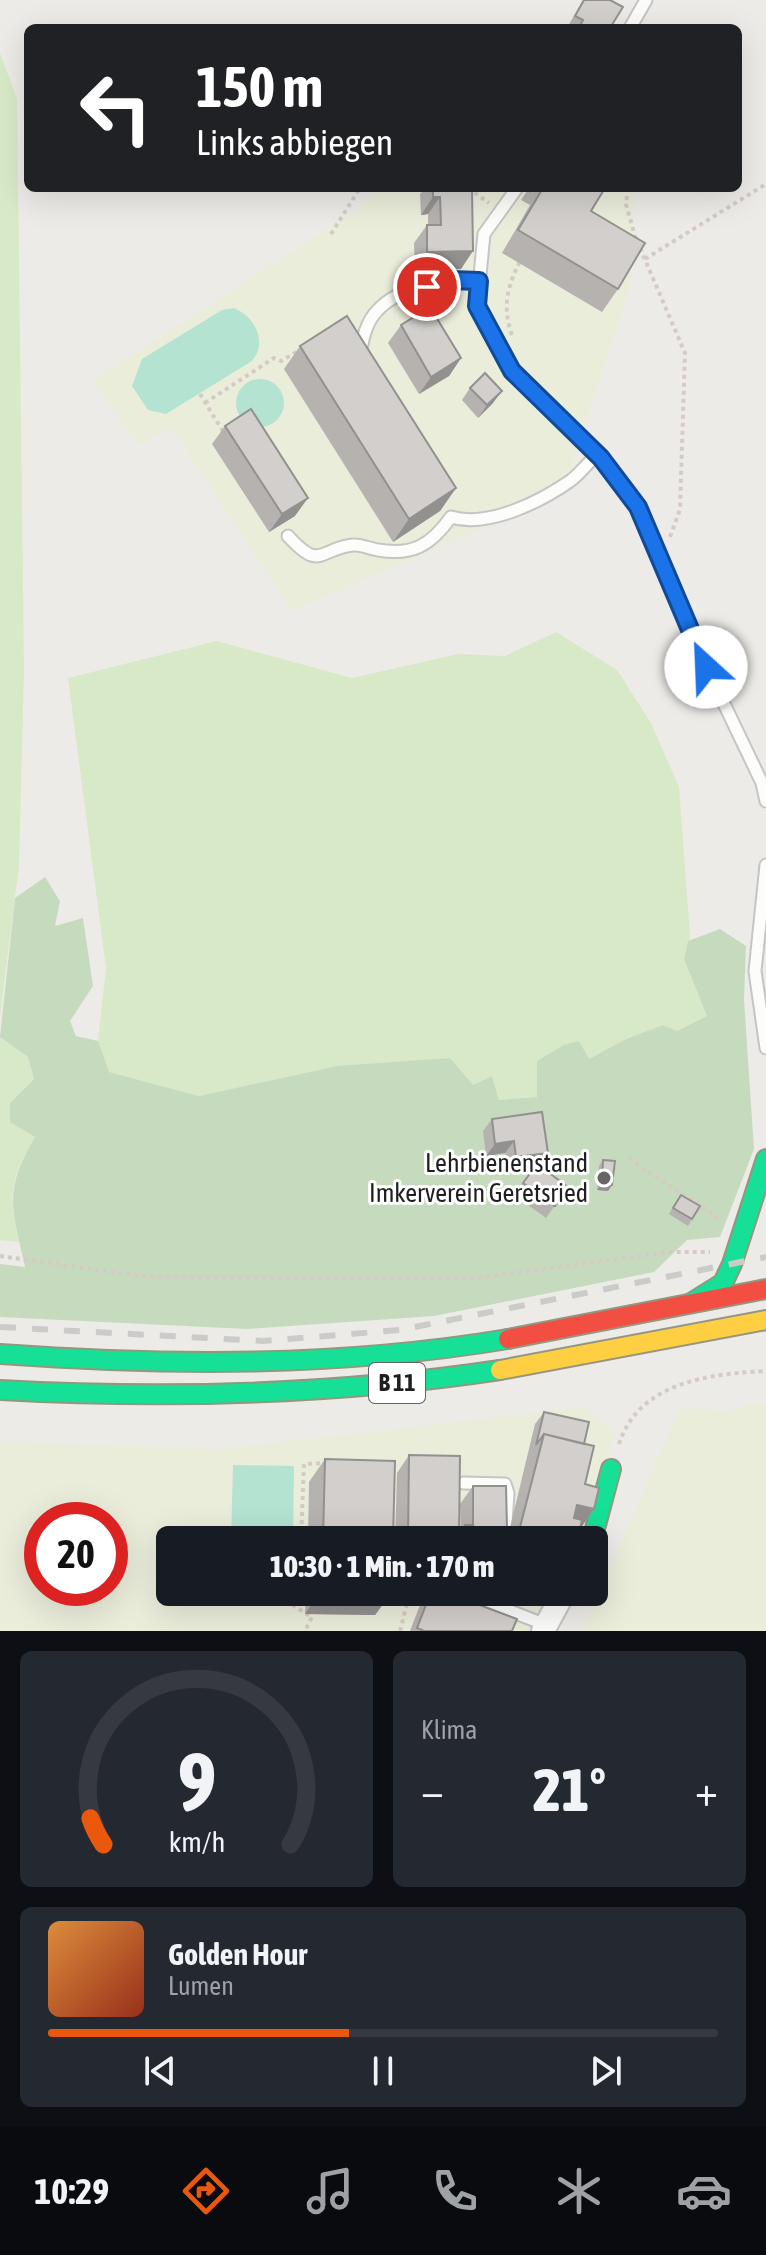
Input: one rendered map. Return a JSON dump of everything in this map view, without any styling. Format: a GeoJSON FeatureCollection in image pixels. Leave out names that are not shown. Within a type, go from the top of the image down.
{"type":"FeatureCollection","features":[{"type":"Feature","properties":{"kind":"main road"},"geometry":{"type":"LineString","coordinates":[[687,1306],[723,1283],[766,1159]]}},
{"type":"Feature","properties":{"kind":"main road"},"geometry":{"type":"LineString","coordinates":[[735,1249],[742,1280],[766,1289]]}},
{"type":"Feature","properties":{"kind":"main road","name":"B 11"},"geometry":{"type":"LineString","coordinates":[[0,1354],[171,1365],[325,1360],[497,1340],[766,1289]]}},
{"type":"Feature","properties":{"kind":"main road","name":"B 11"},"geometry":{"type":"LineString","coordinates":[[0,1390],[166,1394],[413,1382],[503,1369],[766,1320]]}},
{"type":"Feature","properties":{"kind":"main road"},"geometry":{"type":"LineString","coordinates":[[596,1526],[611,1469]]}},
{"type":"Feature","properties":{"kind":"street"},"geometry":{"type":"LineString","coordinates":[[544,1628],[556,1606]]}},
{"type":"Feature","properties":{"kind":"lane"},"geometry":{"type":"LineString","coordinates":[[632,24],[646,0]]}},
{"type":"Feature","properties":{"kind":"lane"},"geometry":{"type":"LineString","coordinates":[[514,192],[484,234],[477,306],[512,371],[597,454],[638,507],[693,639],[762,783],[766,801]]}},
{"type":"Feature","properties":{"kind":"lane"},"geometry":{"type":"LineString","coordinates":[[362,363],[360,354],[365,331],[376,311],[398,296],[451,280],[479,281]]}},
{"type":"Feature","properties":{"kind":"lane"},"geometry":{"type":"LineString","coordinates":[[443,504],[451,517],[467,522],[498,516],[572,480],[597,454]]}},
{"type":"Feature","properties":{"kind":"lane"},"geometry":{"type":"LineString","coordinates":[[288,536],[304,553],[323,557],[354,544],[403,553],[435,539],[451,517]]}},
{"type":"Feature","properties":{"kind":"lane"},"geometry":{"type":"LineString","coordinates":[[766,865],[755,971],[766,1048]]}},
{"type":"Feature","properties":{"kind":"lane"},"geometry":{"type":"LineString","coordinates":[[463,1483],[505,1484],[508,1493],[506,1526]]}},
{"type":"Feature","properties":{"kind":"lane"},"geometry":{"type":"LineString","coordinates":[[508,1606],[544,1628]]}},
{"type":"Feature","properties":{"kind":"path"},"geometry":{"type":"LineString","coordinates":[[645,259],[766,184]]}},
{"type":"Feature","properties":{"kind":"path"},"geometry":{"type":"LineString","coordinates":[[331,234],[357,192]]}},
{"type":"Feature","properties":{"kind":"path"},"geometry":{"type":"LineString","coordinates":[[473,192],[500,212]]}},
{"type":"Feature","properties":{"kind":"path"},"geometry":{"type":"LineString","coordinates":[[628,192],[626,204],[645,259],[685,353],[680,509],[662,559]]}},
{"type":"Feature","properties":{"kind":"path"},"geometry":{"type":"LineString","coordinates":[[517,348],[505,315],[507,288],[520,261]]}},
{"type":"Feature","properties":{"kind":"path"},"geometry":{"type":"LineString","coordinates":[[205,403],[274,358],[281,361],[304,347]]}},
{"type":"Feature","properties":{"kind":"path"},"geometry":{"type":"LineString","coordinates":[[200,394],[225,436]]}},
{"type":"Feature","properties":{"kind":"path"},"geometry":{"type":"LineString","coordinates":[[0,1256],[149,1277],[477,1278],[668,1252],[735,1249],[698,1202],[661,1184],[629,1158]]}},
{"type":"Feature","properties":{"kind":"path"},"geometry":{"type":"LineString","coordinates":[[611,1469],[624,1427],[651,1398],[684,1381],[766,1371]]}},
{"type":"Feature","properties":{"kind":"path"},"geometry":{"type":"LineString","coordinates":[[302,1526],[304,1464],[335,1463]]}},
{"type":"Feature","properties":{"kind":"path"},"geometry":{"type":"LineString","coordinates":[[294,1606],[312,1617],[305,1631]]}},
{"type":"Feature","properties":{"kind":"path"},"geometry":{"type":"LineString","coordinates":[[400,1631],[406,1606]]}},
{"type":"Feature","properties":{"kind":"green space"},"geometry":{"type":"Polygon","coordinates":[[[0,53],[17,99],[24,670],[19,865],[0,1016],[0,53]]]}},
{"type":"Feature","properties":{"kind":"green space"},"geometry":{"type":"Polygon","coordinates":[[[374,192],[636,192],[630,289],[562,494],[292,611],[172,428],[138,445],[93,380],[360,208],[374,192]]]}},
{"type":"Feature","properties":{"kind":"green space"},"geometry":{"type":"Polygon","coordinates":[[[234,308],[248,317],[257,331],[259,346],[252,361],[166,414],[148,410],[132,386],[142,359],[222,310],[234,308]]]}},
{"type":"Feature","properties":{"kind":"green space"},"geometry":{"type":"Polygon","coordinates":[[[260,379],[277,386],[284,403],[277,420],[260,427],[243,420],[236,403],[243,386],[260,379]]]}},
{"type":"Feature","properties":{"kind":"green space"},"geometry":{"type":"Polygon","coordinates":[[[556,632],[617,670],[651,723],[679,787],[690,936],[684,959],[708,1016],[677,1031],[663,1025],[626,1039],[589,1059],[537,1097],[499,1100],[492,1076],[473,1085],[337,1066],[199,1096],[108,1072],[98,1041],[106,968],[68,678],[217,641],[352,678],[458,654],[505,656],[556,632]]]}},
{"type":"Feature","properties":{"kind":"green space"},"geometry":{"type":"Polygon","coordinates":[[[45,877],[60,901],[55,926],[83,918],[93,986],[70,1021],[76,1036],[98,1041],[109,1072],[199,1096],[337,1066],[450,1058],[473,1085],[492,1076],[499,1100],[537,1097],[537,1061],[564,1045],[579,1041],[589,1059],[626,1039],[663,1025],[677,1031],[707,1016],[684,959],[688,941],[720,929],[746,946],[744,1000],[754,1149],[720,1237],[687,1240],[654,1272],[434,1316],[247,1329],[0,1317],[0,1264],[25,1267],[14,1215],[14,1187],[35,1137],[10,1122],[10,1103],[34,1079],[28,1057],[0,1037],[15,898],[45,877]]]}},
{"type":"Feature","properties":{"kind":"green space"},"geometry":{"type":"Polygon","coordinates":[[[0,1037],[28,1057],[34,1079],[10,1103],[35,1137],[20,1165],[14,1188],[13,1212],[19,1242],[0,1240],[0,1037]]]}},
{"type":"Feature","properties":{"kind":"green space"},"geometry":{"type":"Polygon","coordinates":[[[750,1404],[766,1404],[766,1631],[582,1631],[593,1606],[608,1606],[608,1572],[680,1407],[726,1412],[750,1404]]]}},
{"type":"Feature","properties":{"kind":"green space"},"geometry":{"type":"Polygon","coordinates":[[[583,1407],[615,1432],[589,1526],[156,1526],[156,1606],[546,1606],[533,1631],[0,1631],[0,1441],[219,1449],[583,1407]]]}},
{"type":"Feature","properties":{"kind":"green space"},"geometry":{"type":"Polygon","coordinates":[[[233,1465],[294,1466],[293,1526],[231,1526],[233,1465]]]}},
{"type":"Feature","properties":{"kind":"building"},"geometry":{"type":"Polygon","coordinates":[[[584,0],[610,0],[623,7],[612,24],[581,24],[583,20],[575,16],[584,0]]]}},
{"type":"Feature","properties":{"kind":"building"},"geometry":{"type":"Polygon","coordinates":[[[433,192],[472,192],[473,251],[427,252],[427,225],[441,225],[440,197],[433,197],[433,192]]]}},
{"type":"Feature","properties":{"kind":"building"},"geometry":{"type":"Polygon","coordinates":[[[541,192],[603,192],[591,211],[645,243],[618,289],[518,230],[541,192]]]}},
{"type":"Feature","properties":{"kind":"building"},"geometry":{"type":"Polygon","coordinates":[[[430,307],[461,358],[431,377],[401,325],[430,307]]]}},
{"type":"Feature","properties":{"kind":"building"},"geometry":{"type":"Polygon","coordinates":[[[347,316],[456,488],[409,519],[300,346],[347,316]]]}},
{"type":"Feature","properties":{"kind":"building"},"geometry":{"type":"Polygon","coordinates":[[[485,373],[502,391],[487,405],[470,388],[485,373]]]}},
{"type":"Feature","properties":{"kind":"building"},"geometry":{"type":"Polygon","coordinates":[[[251,409],[308,498],[282,514],[225,426],[251,409]]]}},
{"type":"Feature","properties":{"kind":"building"},"geometry":{"type":"Polygon","coordinates":[[[542,1112],[548,1153],[516,1157],[514,1141],[495,1144],[492,1119],[542,1112]]]}},
{"type":"Feature","properties":{"kind":"building"},"geometry":{"type":"Polygon","coordinates":[[[603,1160],[615,1161],[612,1185],[602,1184],[603,1160]]]}},
{"type":"Feature","properties":{"kind":"building"},"geometry":{"type":"Polygon","coordinates":[[[537,1164],[568,1187],[555,1206],[523,1183],[537,1164]]]}},
{"type":"Feature","properties":{"kind":"building"},"geometry":{"type":"Polygon","coordinates":[[[681,1195],[700,1206],[692,1219],[673,1208],[681,1195]]]}},
{"type":"Feature","properties":{"kind":"building"},"geometry":{"type":"Polygon","coordinates":[[[544,1412],[589,1422],[584,1444],[544,1434],[536,1445],[544,1412]]]}},
{"type":"Feature","properties":{"kind":"building"},"geometry":{"type":"Polygon","coordinates":[[[544,1434],[594,1446],[585,1484],[599,1488],[594,1509],[577,1505],[574,1518],[582,1520],[580,1526],[520,1526],[544,1434]]]}},
{"type":"Feature","properties":{"kind":"building"},"geometry":{"type":"Polygon","coordinates":[[[409,1455],[460,1456],[459,1526],[408,1526],[409,1455]]]}},
{"type":"Feature","properties":{"kind":"building"},"geometry":{"type":"Polygon","coordinates":[[[325,1459],[395,1461],[393,1526],[323,1526],[325,1459]]]}},
{"type":"Feature","properties":{"kind":"building"},"geometry":{"type":"Polygon","coordinates":[[[473,1486],[506,1486],[507,1526],[465,1526],[473,1525],[473,1486]]]}},
{"type":"Feature","properties":{"kind":"building"},"geometry":{"type":"Polygon","coordinates":[[[426,1606],[482,1606],[517,1619],[512,1631],[424,1631],[417,1628],[426,1606]]]}},
{"type":"Feature","properties":{"kind":"railway"},"geometry":{"type":"LineString","coordinates":[[0,1327],[263,1341],[400,1330],[766,1257]]}},
{"type":"Feature","properties":{"kind":"traffic: fast"},"geometry":{"type":"LineString","coordinates":[[732,1264],[766,1159]]}},
{"type":"Feature","properties":{"kind":"traffic: fast"},"geometry":{"type":"LineString","coordinates":[[691,1303],[723,1283],[732,1264]]}},
{"type":"Feature","properties":{"kind":"traffic: fast"},"geometry":{"type":"LineString","coordinates":[[0,1354],[127,1361],[255,1362],[382,1355],[508,1339]]}},
{"type":"Feature","properties":{"kind":"traffic: fast"},"geometry":{"type":"LineString","coordinates":[[0,1390],[125,1394],[250,1393],[375,1385],[500,1370]]}},
{"type":"Feature","properties":{"kind":"traffic: fast"},"geometry":{"type":"LineString","coordinates":[[596,1526],[611,1469]]}},
{"type":"Feature","properties":{"kind":"traffic: slow"},"geometry":{"type":"LineString","coordinates":[[500,1370],[766,1320]]}},
{"type":"Feature","properties":{"kind":"traffic: jam"},"geometry":{"type":"LineString","coordinates":[[508,1339],[766,1289]]}},
{"type":"Feature","properties":{"kind":"place","name":"Lehrbienenstand Imkerverein Geretsried"},"geometry":{"type":"Point","coordinates":[604,1178]}},
{"type":"Feature","properties":{"kind":"route"},"geometry":{"type":"LineString","coordinates":[[427,287],[451,280],[479,281],[477,306],[512,371],[601,458],[638,507],[706,667]]}}]}
